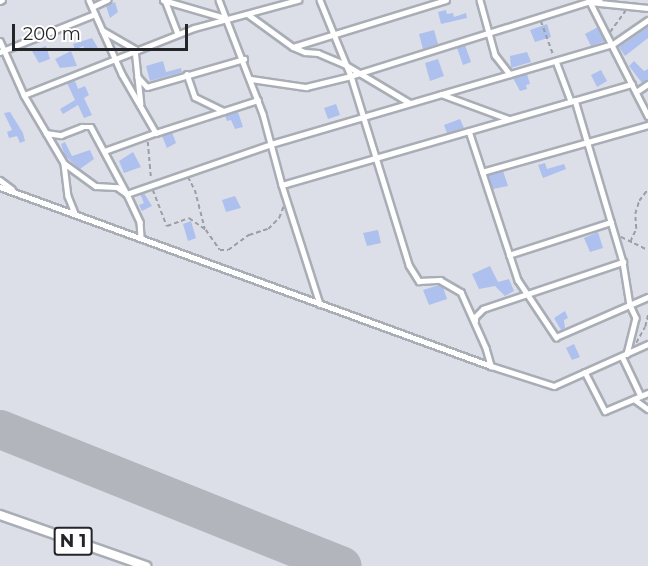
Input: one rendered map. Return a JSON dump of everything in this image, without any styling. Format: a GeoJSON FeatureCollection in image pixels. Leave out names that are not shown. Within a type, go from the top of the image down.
{"type":"FeatureCollection","features":[{"type":"Feature","properties":{"kind":"highway","name":"N 1"},"geometry":{"type":"LineString","coordinates":[[0,515],[146,566]]}},
{"type":"Feature","properties":{"kind":"street"},"geometry":{"type":"LineString","coordinates":[[89,0],[115,59],[156,132]]}},
{"type":"Feature","properties":{"kind":"street"},"geometry":{"type":"LineString","coordinates":[[92,7],[107,0]]}},
{"type":"Feature","properties":{"kind":"street"},"geometry":{"type":"LineString","coordinates":[[164,0],[225,18]]}},
{"type":"Feature","properties":{"kind":"street"},"geometry":{"type":"LineString","coordinates":[[164,0],[178,34]]}},
{"type":"Feature","properties":{"kind":"street"},"geometry":{"type":"LineString","coordinates":[[219,0],[232,40],[244,59],[258,100],[286,199],[320,304]]}},
{"type":"Feature","properties":{"kind":"street"},"geometry":{"type":"LineString","coordinates":[[24,94],[178,34],[225,18],[249,15],[298,0]]}},
{"type":"Feature","properties":{"kind":"street"},"geometry":{"type":"LineString","coordinates":[[320,0],[351,76],[409,265],[419,281],[440,280],[461,292],[486,348]]}},
{"type":"Feature","properties":{"kind":"street"},"geometry":{"type":"LineString","coordinates":[[293,47],[424,3],[446,0]]}},
{"type":"Feature","properties":{"kind":"street"},"geometry":{"type":"LineString","coordinates":[[480,0],[495,55],[510,74]]}},
{"type":"Feature","properties":{"kind":"street"},"geometry":{"type":"LineString","coordinates":[[251,79],[306,87],[351,76],[600,0]]}},
{"type":"Feature","properties":{"kind":"street"},"geometry":{"type":"LineString","coordinates":[[591,1],[648,8]]}},
{"type":"Feature","properties":{"kind":"street"},"geometry":{"type":"LineString","coordinates":[[591,1],[648,116]]}},
{"type":"Feature","properties":{"kind":"street"},"geometry":{"type":"LineString","coordinates":[[2,51],[95,14]]}},
{"type":"Feature","properties":{"kind":"street"},"geometry":{"type":"LineString","coordinates":[[249,15],[293,47],[305,52],[318,53],[346,65],[410,103]]}},
{"type":"Feature","properties":{"kind":"street"},"geometry":{"type":"LineString","coordinates":[[127,194],[271,144],[613,44],[648,20]]}},
{"type":"Feature","properties":{"kind":"street"},"geometry":{"type":"LineString","coordinates":[[102,30],[135,49]]}},
{"type":"Feature","properties":{"kind":"street"},"geometry":{"type":"LineString","coordinates":[[0,40],[2,51],[24,94],[64,164],[68,196],[75,213]]}},
{"type":"Feature","properties":{"kind":"street"},"geometry":{"type":"LineString","coordinates":[[135,49],[141,106]]}},
{"type":"Feature","properties":{"kind":"street"},"geometry":{"type":"LineString","coordinates":[[138,77],[147,87],[244,59]]}},
{"type":"Feature","properties":{"kind":"street"},"geometry":{"type":"LineString","coordinates":[[556,61],[573,101],[623,262],[630,305],[636,320],[625,355],[641,396]]}},
{"type":"Feature","properties":{"kind":"street"},"geometry":{"type":"LineString","coordinates":[[187,74],[195,97],[224,111]]}},
{"type":"Feature","properties":{"kind":"street"},"geometry":{"type":"LineString","coordinates":[[282,185],[632,84]]}},
{"type":"Feature","properties":{"kind":"street"},"geometry":{"type":"LineString","coordinates":[[636,92],[648,84]]}},
{"type":"Feature","properties":{"kind":"street"},"geometry":{"type":"LineString","coordinates":[[441,94],[509,119]]}},
{"type":"Feature","properties":{"kind":"street"},"geometry":{"type":"LineString","coordinates":[[106,151],[156,132],[258,100]]}},
{"type":"Feature","properties":{"kind":"street"},"geometry":{"type":"LineString","coordinates":[[482,172],[648,125]]}},
{"type":"Feature","properties":{"kind":"street"},"geometry":{"type":"LineString","coordinates":[[46,133],[61,135],[82,127],[91,127],[106,151],[140,222],[141,237]]}},
{"type":"Feature","properties":{"kind":"street"},"geometry":{"type":"LineString","coordinates":[[469,131],[518,280],[557,338],[648,297]]}},
{"type":"Feature","properties":{"kind":"street"},"geometry":{"type":"LineString","coordinates":[[64,164],[96,186],[117,187],[127,194]]}},
{"type":"Feature","properties":{"kind":"street"},"geometry":{"type":"LineString","coordinates":[[0,180],[18,193]]}},
{"type":"Feature","properties":{"kind":"street"},"geometry":{"type":"LineString","coordinates":[[0,187],[491,366],[554,386],[648,344]]}},
{"type":"Feature","properties":{"kind":"street"},"geometry":{"type":"LineString","coordinates":[[508,255],[611,222]]}},
{"type":"Feature","properties":{"kind":"street"},"geometry":{"type":"LineString","coordinates":[[491,366],[475,322],[478,313],[495,305],[623,262]]}},
{"type":"Feature","properties":{"kind":"street"},"geometry":{"type":"LineString","coordinates":[[585,372],[605,411],[648,393]]}},
{"type":"Feature","properties":{"kind":"street"},"geometry":{"type":"LineString","coordinates":[[634,399],[648,409]]}},
{"type":"Feature","properties":{"kind":"path"},"geometry":{"type":"LineString","coordinates":[[608,35],[626,8]]}},
{"type":"Feature","properties":{"kind":"path"},"geometry":{"type":"LineString","coordinates":[[540,17],[556,61]]}},
{"type":"Feature","properties":{"kind":"path"},"geometry":{"type":"LineString","coordinates":[[148,135],[151,186],[167,226],[189,218],[206,230]]}},
{"type":"Feature","properties":{"kind":"path"},"geometry":{"type":"LineString","coordinates":[[186,174],[195,190],[206,230],[220,250],[228,250],[249,235],[268,229],[279,218],[286,199]]}},
{"type":"Feature","properties":{"kind":"path"},"geometry":{"type":"LineString","coordinates":[[630,242],[636,229],[634,214],[639,201],[648,189]]}},
{"type":"Feature","properties":{"kind":"path"},"geometry":{"type":"LineString","coordinates":[[615,234],[648,250]]}},
{"type":"Feature","properties":{"kind":"path"},"geometry":{"type":"LineString","coordinates":[[625,355],[645,327],[648,314]]}},
{"type":"Feature","properties":{"kind":"building"},"geometry":{"type":"Polygon","coordinates":[[[115,2],[118,12],[110,18],[106,6],[115,2]]]}},
{"type":"Feature","properties":{"kind":"building"},"geometry":{"type":"Polygon","coordinates":[[[446,10],[447,14],[453,13],[454,17],[466,13],[467,18],[441,24],[438,12],[446,10]]]}},
{"type":"Feature","properties":{"kind":"building"},"geometry":{"type":"Polygon","coordinates":[[[547,24],[551,37],[535,42],[530,30],[547,24]]]}},
{"type":"Feature","properties":{"kind":"building"},"geometry":{"type":"Polygon","coordinates":[[[598,27],[605,41],[591,46],[585,34],[598,27]]]}},
{"type":"Feature","properties":{"kind":"building"},"geometry":{"type":"Polygon","coordinates":[[[648,27],[648,38],[625,56],[619,47],[648,27]]]}},
{"type":"Feature","properties":{"kind":"building"},"geometry":{"type":"Polygon","coordinates":[[[434,30],[438,44],[423,49],[419,34],[434,30]]]}},
{"type":"Feature","properties":{"kind":"building"},"geometry":{"type":"Polygon","coordinates":[[[92,38],[98,48],[86,51],[83,46],[75,50],[73,44],[92,38]]]}},
{"type":"Feature","properties":{"kind":"building"},"geometry":{"type":"Polygon","coordinates":[[[465,45],[471,62],[463,65],[457,48],[465,45]]]}},
{"type":"Feature","properties":{"kind":"building"},"geometry":{"type":"Polygon","coordinates":[[[46,46],[50,59],[39,63],[32,51],[46,46]]]}},
{"type":"Feature","properties":{"kind":"building"},"geometry":{"type":"Polygon","coordinates":[[[71,51],[77,66],[60,68],[55,59],[71,51]]]}},
{"type":"Feature","properties":{"kind":"building"},"geometry":{"type":"Polygon","coordinates":[[[527,52],[531,62],[511,68],[510,56],[527,52]]]}},
{"type":"Feature","properties":{"kind":"building"},"geometry":{"type":"Polygon","coordinates":[[[438,59],[444,76],[430,81],[425,63],[438,59]]]}},
{"type":"Feature","properties":{"kind":"building"},"geometry":{"type":"Polygon","coordinates":[[[163,61],[166,72],[181,68],[182,72],[150,81],[146,66],[163,61]]]}},
{"type":"Feature","properties":{"kind":"building"},"geometry":{"type":"Polygon","coordinates":[[[634,61],[644,71],[648,69],[648,80],[642,83],[629,66],[634,61]]]}},
{"type":"Feature","properties":{"kind":"building"},"geometry":{"type":"Polygon","coordinates":[[[601,70],[607,81],[597,87],[591,75],[601,70]]]}},
{"type":"Feature","properties":{"kind":"building"},"geometry":{"type":"Polygon","coordinates":[[[527,74],[530,84],[526,85],[527,89],[520,91],[513,78],[527,74]]]}},
{"type":"Feature","properties":{"kind":"building"},"geometry":{"type":"Polygon","coordinates":[[[75,81],[78,89],[85,86],[89,95],[84,98],[92,115],[84,118],[78,105],[63,114],[60,109],[75,100],[67,83],[75,81]]]}},
{"type":"Feature","properties":{"kind":"building"},"geometry":{"type":"Polygon","coordinates":[[[336,104],[340,115],[328,119],[324,108],[336,104]]]}},
{"type":"Feature","properties":{"kind":"building"},"geometry":{"type":"Polygon","coordinates":[[[10,112],[23,133],[25,141],[20,143],[17,136],[9,138],[7,132],[12,130],[4,113],[10,112]]]}},
{"type":"Feature","properties":{"kind":"building"},"geometry":{"type":"Polygon","coordinates":[[[238,112],[243,127],[235,129],[231,120],[227,121],[225,115],[238,112]]]}},
{"type":"Feature","properties":{"kind":"building"},"geometry":{"type":"Polygon","coordinates":[[[460,119],[464,128],[447,133],[444,125],[460,119]]]}},
{"type":"Feature","properties":{"kind":"building"},"geometry":{"type":"Polygon","coordinates":[[[172,132],[176,143],[167,148],[162,136],[172,132]]]}},
{"type":"Feature","properties":{"kind":"building"},"geometry":{"type":"Polygon","coordinates":[[[65,142],[72,156],[90,150],[94,159],[80,169],[65,156],[61,144],[65,142]]]}},
{"type":"Feature","properties":{"kind":"building"},"geometry":{"type":"Polygon","coordinates":[[[133,152],[141,167],[124,173],[119,161],[133,152]]]}},
{"type":"Feature","properties":{"kind":"building"},"geometry":{"type":"Polygon","coordinates":[[[545,163],[547,169],[564,164],[566,169],[543,178],[538,165],[545,163]]]}},
{"type":"Feature","properties":{"kind":"building"},"geometry":{"type":"Polygon","coordinates":[[[503,171],[508,186],[493,189],[488,175],[503,171]]]}},
{"type":"Feature","properties":{"kind":"building"},"geometry":{"type":"Polygon","coordinates":[[[144,193],[152,206],[142,211],[139,205],[144,203],[140,194],[144,193]]]}},
{"type":"Feature","properties":{"kind":"building"},"geometry":{"type":"Polygon","coordinates":[[[235,196],[241,208],[226,212],[222,200],[235,196]]]}},
{"type":"Feature","properties":{"kind":"building"},"geometry":{"type":"Polygon","coordinates":[[[191,221],[196,238],[188,241],[183,224],[191,221]]]}},
{"type":"Feature","properties":{"kind":"building"},"geometry":{"type":"Polygon","coordinates":[[[378,230],[381,243],[367,246],[363,233],[378,230]]]}},
{"type":"Feature","properties":{"kind":"building"},"geometry":{"type":"Polygon","coordinates":[[[598,232],[603,248],[590,252],[584,238],[598,232]]]}},
{"type":"Feature","properties":{"kind":"building"},"geometry":{"type":"Polygon","coordinates":[[[490,266],[498,282],[509,279],[514,291],[505,296],[495,286],[479,289],[472,274],[490,266]]]}},
{"type":"Feature","properties":{"kind":"building"},"geometry":{"type":"Polygon","coordinates":[[[439,285],[443,287],[447,299],[429,305],[423,290],[439,285]]]}},
{"type":"Feature","properties":{"kind":"building"},"geometry":{"type":"Polygon","coordinates":[[[565,311],[568,318],[564,320],[565,328],[561,330],[554,318],[565,311]]]}},
{"type":"Feature","properties":{"kind":"building"},"geometry":{"type":"Polygon","coordinates":[[[574,344],[580,357],[572,360],[566,348],[574,344]]]}},
{"type":"Feature","properties":{"kind":"runway"},"geometry":{"type":"LineString","coordinates":[[0,429],[342,566]]}}]}
